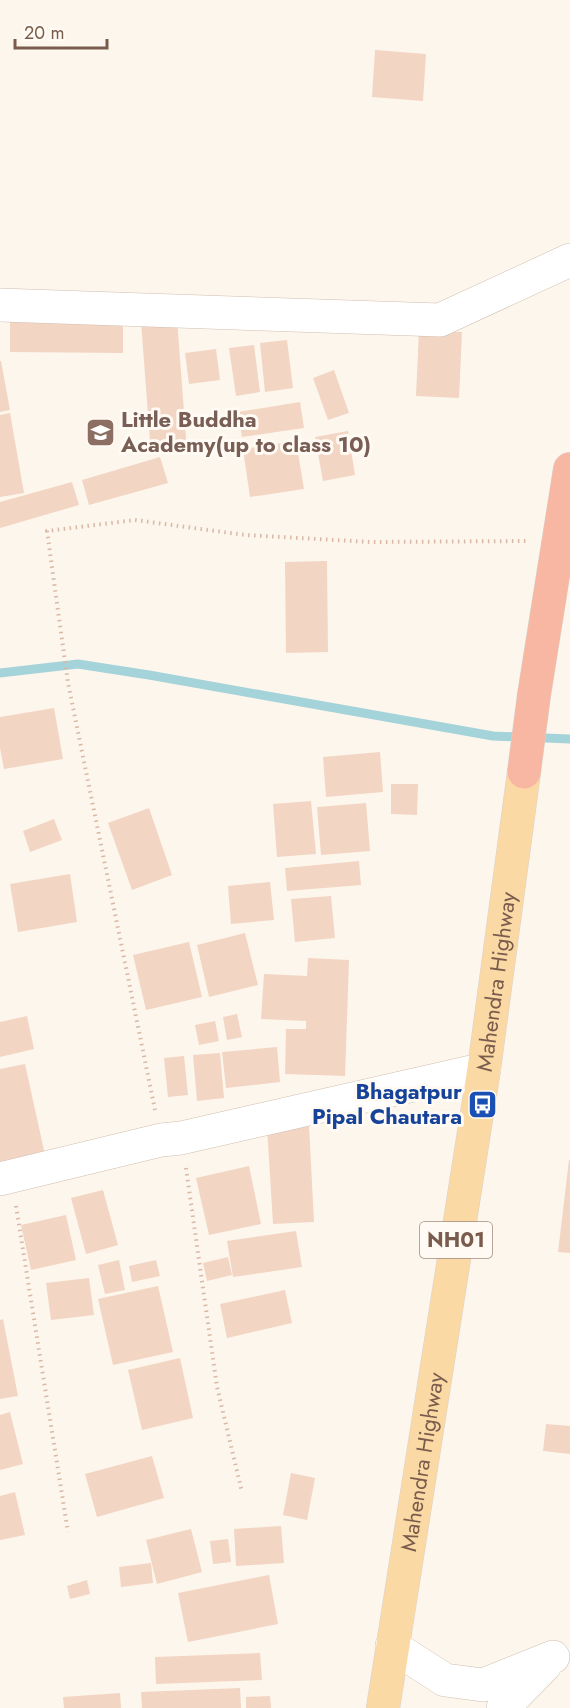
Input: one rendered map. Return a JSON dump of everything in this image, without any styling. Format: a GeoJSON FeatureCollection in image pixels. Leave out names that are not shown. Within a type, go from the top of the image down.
{"type":"FeatureCollection","features":[{"type":"Feature","properties":{"kind":"highway","name":"Mahendra Highway"},"geometry":{"type":"LineString","coordinates":[[524,772],[570,469]]}},
{"type":"Feature","properties":{"kind":"main road","name":"Mahendra Highway"},"geometry":{"type":"LineString","coordinates":[[382,1708],[484,1069],[524,772]]}},
{"type":"Feature","properties":{"kind":"street"},"geometry":{"type":"LineString","coordinates":[[0,305],[440,320],[570,260]]}},
{"type":"Feature","properties":{"kind":"street"},"geometry":{"type":"LineString","coordinates":[[5,1177],[484,1069]]}},
{"type":"Feature","properties":{"kind":"street"},"geometry":{"type":"LineString","coordinates":[[392,1647],[446,1680],[483,1685],[562,1649]]}},
{"type":"Feature","properties":{"kind":"street"},"geometry":{"type":"LineString","coordinates":[[503,1708],[562,1649]]}},
{"type":"Feature","properties":{"kind":"path"},"geometry":{"type":"LineString","coordinates":[[242,1492],[217,1387],[171,1139],[68,683],[47,531],[135,520],[245,535],[371,542],[560,541]]}},
{"type":"Feature","properties":{"kind":"path"},"geometry":{"type":"LineString","coordinates":[[5,1177],[69,1532]]}},
{"type":"Feature","properties":{"kind":"building"},"geometry":{"type":"Polygon","coordinates":[[[375,50],[426,54],[423,101],[372,97],[375,50]]]}},
{"type":"Feature","properties":{"kind":"building"},"geometry":{"type":"Polygon","coordinates":[[[177,319],[187,451],[151,454],[141,322],[177,319]]]}},
{"type":"Feature","properties":{"kind":"building"},"geometry":{"type":"Polygon","coordinates":[[[10,321],[123,323],[123,353],[10,352],[10,321]]]}},
{"type":"Feature","properties":{"kind":"building"},"geometry":{"type":"Polygon","coordinates":[[[419,330],[462,332],[459,398],[416,396],[419,330]]]}},
{"type":"Feature","properties":{"kind":"building"},"geometry":{"type":"Polygon","coordinates":[[[287,340],[293,388],[265,392],[260,343],[287,340]]]}},
{"type":"Feature","properties":{"kind":"building"},"geometry":{"type":"Polygon","coordinates":[[[254,345],[260,392],[236,396],[229,348],[254,345]]]}},
{"type":"Feature","properties":{"kind":"building"},"geometry":{"type":"Polygon","coordinates":[[[216,349],[220,380],[189,384],[185,353],[216,349]]]}},
{"type":"Feature","properties":{"kind":"building"},"geometry":{"type":"Polygon","coordinates":[[[0,361],[10,410],[0,412],[0,361]]]}},
{"type":"Feature","properties":{"kind":"building"},"geometry":{"type":"Polygon","coordinates":[[[334,370],[349,413],[328,420],[313,378],[334,370]]]}},
{"type":"Feature","properties":{"kind":"building"},"geometry":{"type":"Polygon","coordinates":[[[300,402],[304,428],[242,437],[238,412],[300,402]]]}},
{"type":"Feature","properties":{"kind":"building"},"geometry":{"type":"Polygon","coordinates":[[[10,413],[24,493],[0,497],[0,415],[10,413]]]}},
{"type":"Feature","properties":{"kind":"building"},"geometry":{"type":"Polygon","coordinates":[[[348,431],[355,475],[323,481],[315,437],[348,431]]]}},
{"type":"Feature","properties":{"kind":"building"},"geometry":{"type":"Polygon","coordinates":[[[296,441],[304,489],[250,497],[243,449],[296,441]]]}},
{"type":"Feature","properties":{"kind":"building"},"geometry":{"type":"Polygon","coordinates":[[[160,457],[168,483],[89,505],[82,480],[160,457]]]}},
{"type":"Feature","properties":{"kind":"building"},"geometry":{"type":"Polygon","coordinates":[[[72,482],[79,505],[0,528],[0,502],[72,482]]]}},
{"type":"Feature","properties":{"kind":"building"},"geometry":{"type":"Polygon","coordinates":[[[327,561],[328,652],[286,653],[285,562],[327,561]]]}},
{"type":"Feature","properties":{"kind":"building"},"geometry":{"type":"Polygon","coordinates":[[[54,708],[63,759],[4,769],[0,748],[0,717],[54,708]]]}},
{"type":"Feature","properties":{"kind":"building"},"geometry":{"type":"Polygon","coordinates":[[[380,752],[383,792],[326,797],[323,757],[380,752]]]}},
{"type":"Feature","properties":{"kind":"building"},"geometry":{"type":"Polygon","coordinates":[[[391,784],[418,784],[417,815],[391,814],[391,784]]]}},
{"type":"Feature","properties":{"kind":"building"},"geometry":{"type":"Polygon","coordinates":[[[311,801],[316,854],[277,857],[273,804],[311,801]]]}},
{"type":"Feature","properties":{"kind":"building"},"geometry":{"type":"Polygon","coordinates":[[[366,803],[370,851],[321,855],[317,807],[366,803]]]}},
{"type":"Feature","properties":{"kind":"building"},"geometry":{"type":"Polygon","coordinates":[[[149,808],[172,875],[132,890],[108,823],[149,808]]]}},
{"type":"Feature","properties":{"kind":"building"},"geometry":{"type":"Polygon","coordinates":[[[54,819],[62,840],[30,852],[23,831],[54,819]]]}},
{"type":"Feature","properties":{"kind":"building"},"geometry":{"type":"Polygon","coordinates":[[[359,861],[361,885],[287,891],[285,868],[359,861]]]}},
{"type":"Feature","properties":{"kind":"building"},"geometry":{"type":"Polygon","coordinates":[[[70,874],[77,922],[18,932],[10,884],[70,874]]]}},
{"type":"Feature","properties":{"kind":"building"},"geometry":{"type":"Polygon","coordinates":[[[270,882],[274,920],[231,924],[228,886],[270,882]]]}},
{"type":"Feature","properties":{"kind":"building"},"geometry":{"type":"Polygon","coordinates":[[[331,896],[335,938],[295,942],[291,899],[331,896]]]}},
{"type":"Feature","properties":{"kind":"building"},"geometry":{"type":"Polygon","coordinates":[[[245,933],[258,985],[209,997],[197,945],[245,933]]]}},
{"type":"Feature","properties":{"kind":"building"},"geometry":{"type":"Polygon","coordinates":[[[189,942],[202,997],[146,1010],[133,955],[189,942]]]}},
{"type":"Feature","properties":{"kind":"building"},"geometry":{"type":"Polygon","coordinates":[[[308,958],[349,960],[345,1076],[285,1074],[286,1029],[306,1029],[306,1021],[261,1019],[264,974],[307,976],[308,958]]]}},
{"type":"Feature","properties":{"kind":"building"},"geometry":{"type":"Polygon","coordinates":[[[237,1014],[242,1037],[227,1040],[223,1017],[237,1014]]]}},
{"type":"Feature","properties":{"kind":"building"},"geometry":{"type":"Polygon","coordinates":[[[27,1016],[34,1049],[0,1057],[0,1022],[27,1016]]]}},
{"type":"Feature","properties":{"kind":"building"},"geometry":{"type":"Polygon","coordinates":[[[215,1021],[219,1041],[199,1045],[195,1025],[215,1021]]]}},
{"type":"Feature","properties":{"kind":"building"},"geometry":{"type":"Polygon","coordinates":[[[277,1047],[280,1082],[226,1088],[222,1052],[277,1047]]]}},
{"type":"Feature","properties":{"kind":"building"},"geometry":{"type":"Polygon","coordinates":[[[220,1053],[224,1098],[197,1101],[193,1055],[220,1053]]]}},
{"type":"Feature","properties":{"kind":"building"},"geometry":{"type":"Polygon","coordinates":[[[184,1056],[188,1095],[168,1097],[164,1058],[184,1056]]]}},
{"type":"Feature","properties":{"kind":"building"},"geometry":{"type":"Polygon","coordinates":[[[25,1064],[45,1155],[0,1165],[0,1069],[25,1064]]]}},
{"type":"Feature","properties":{"kind":"building"},"geometry":{"type":"Polygon","coordinates":[[[309,1125],[314,1222],[273,1224],[267,1127],[309,1125]]]}},
{"type":"Feature","properties":{"kind":"building"},"geometry":{"type":"Polygon","coordinates":[[[570,1160],[570,1253],[558,1252],[570,1160]]]}},
{"type":"Feature","properties":{"kind":"building"},"geometry":{"type":"Polygon","coordinates":[[[249,1166],[261,1224],[209,1235],[196,1178],[249,1166]]]}},
{"type":"Feature","properties":{"kind":"building"},"geometry":{"type":"Polygon","coordinates":[[[103,1190],[118,1245],[86,1254],[71,1198],[103,1190]]]}},
{"type":"Feature","properties":{"kind":"building"},"geometry":{"type":"Polygon","coordinates":[[[66,1215],[76,1260],[31,1270],[21,1225],[66,1215]]]}},
{"type":"Feature","properties":{"kind":"building"},"geometry":{"type":"Polygon","coordinates":[[[296,1231],[302,1267],[233,1277],[227,1241],[296,1231]]]}},
{"type":"Feature","properties":{"kind":"building"},"geometry":{"type":"Polygon","coordinates":[[[228,1257],[232,1275],[207,1281],[203,1263],[228,1257]]]}},
{"type":"Feature","properties":{"kind":"building"},"geometry":{"type":"Polygon","coordinates":[[[119,1260],[125,1290],[105,1294],[98,1265],[119,1260]]]}},
{"type":"Feature","properties":{"kind":"building"},"geometry":{"type":"Polygon","coordinates":[[[156,1260],[160,1276],[132,1282],[129,1266],[156,1260]]]}},
{"type":"Feature","properties":{"kind":"building"},"geometry":{"type":"Polygon","coordinates":[[[89,1278],[94,1315],[51,1320],[46,1283],[89,1278]]]}},
{"type":"Feature","properties":{"kind":"building"},"geometry":{"type":"Polygon","coordinates":[[[158,1286],[173,1352],[113,1365],[98,1299],[158,1286]]]}},
{"type":"Feature","properties":{"kind":"building"},"geometry":{"type":"Polygon","coordinates":[[[285,1290],[292,1323],[227,1338],[220,1304],[285,1290]]]}},
{"type":"Feature","properties":{"kind":"building"},"geometry":{"type":"Polygon","coordinates":[[[3,1319],[18,1396],[0,1399],[0,1320],[3,1319]]]}},
{"type":"Feature","properties":{"kind":"building"},"geometry":{"type":"Polygon","coordinates":[[[180,1358],[193,1418],[142,1430],[128,1370],[180,1358]]]}},
{"type":"Feature","properties":{"kind":"building"},"geometry":{"type":"Polygon","coordinates":[[[10,1412],[23,1464],[0,1470],[0,1415],[10,1412]]]}},
{"type":"Feature","properties":{"kind":"building"},"geometry":{"type":"Polygon","coordinates":[[[546,1424],[570,1426],[570,1454],[543,1451],[546,1424]]]}},
{"type":"Feature","properties":{"kind":"building"},"geometry":{"type":"Polygon","coordinates":[[[152,1456],[164,1498],[97,1517],[85,1474],[152,1456]]]}},
{"type":"Feature","properties":{"kind":"building"},"geometry":{"type":"Polygon","coordinates":[[[291,1473],[315,1478],[307,1520],[283,1515],[291,1473]]]}},
{"type":"Feature","properties":{"kind":"building"},"geometry":{"type":"Polygon","coordinates":[[[15,1492],[25,1535],[0,1540],[0,1496],[15,1492]]]}},
{"type":"Feature","properties":{"kind":"building"},"geometry":{"type":"Polygon","coordinates":[[[281,1526],[284,1563],[236,1566],[234,1529],[281,1526]]]}},
{"type":"Feature","properties":{"kind":"building"},"geometry":{"type":"Polygon","coordinates":[[[191,1529],[202,1572],[157,1584],[146,1540],[191,1529]]]}},
{"type":"Feature","properties":{"kind":"building"},"geometry":{"type":"Polygon","coordinates":[[[228,1539],[231,1562],[213,1564],[210,1541],[228,1539]]]}},
{"type":"Feature","properties":{"kind":"building"},"geometry":{"type":"Polygon","coordinates":[[[151,1563],[153,1583],[121,1587],[119,1567],[151,1563]]]}},
{"type":"Feature","properties":{"kind":"building"},"geometry":{"type":"Polygon","coordinates":[[[269,1575],[278,1624],[188,1642],[178,1593],[269,1575]]]}},
{"type":"Feature","properties":{"kind":"building"},"geometry":{"type":"Polygon","coordinates":[[[87,1580],[90,1594],[70,1599],[67,1586],[87,1580]]]}},
{"type":"Feature","properties":{"kind":"building"},"geometry":{"type":"Polygon","coordinates":[[[260,1653],[262,1680],[156,1684],[155,1657],[260,1653]]]}},
{"type":"Feature","properties":{"kind":"building"},"geometry":{"type":"Polygon","coordinates":[[[240,1688],[241,1708],[142,1708],[141,1692],[240,1688]]]}},
{"type":"Feature","properties":{"kind":"building"},"geometry":{"type":"Polygon","coordinates":[[[120,1693],[121,1708],[64,1708],[63,1697],[120,1693]]]}},
{"type":"Feature","properties":{"kind":"building"},"geometry":{"type":"Polygon","coordinates":[[[270,1696],[271,1708],[246,1708],[246,1697],[270,1696]]]}},
{"type":"Feature","properties":{"kind":"waterway"},"geometry":{"type":"LineString","coordinates":[[0,673],[78,664],[493,736],[570,739]]}},
{"type":"Feature","properties":{"kind":"place","name":"Little Buddha Academy(up to class 10)"},"geometry":{"type":"Point","coordinates":[100,432]}},
{"type":"Feature","properties":{"kind":"place","name":"Bhagatpur Pipal Chautara"},"geometry":{"type":"Point","coordinates":[483,1104]}}]}
